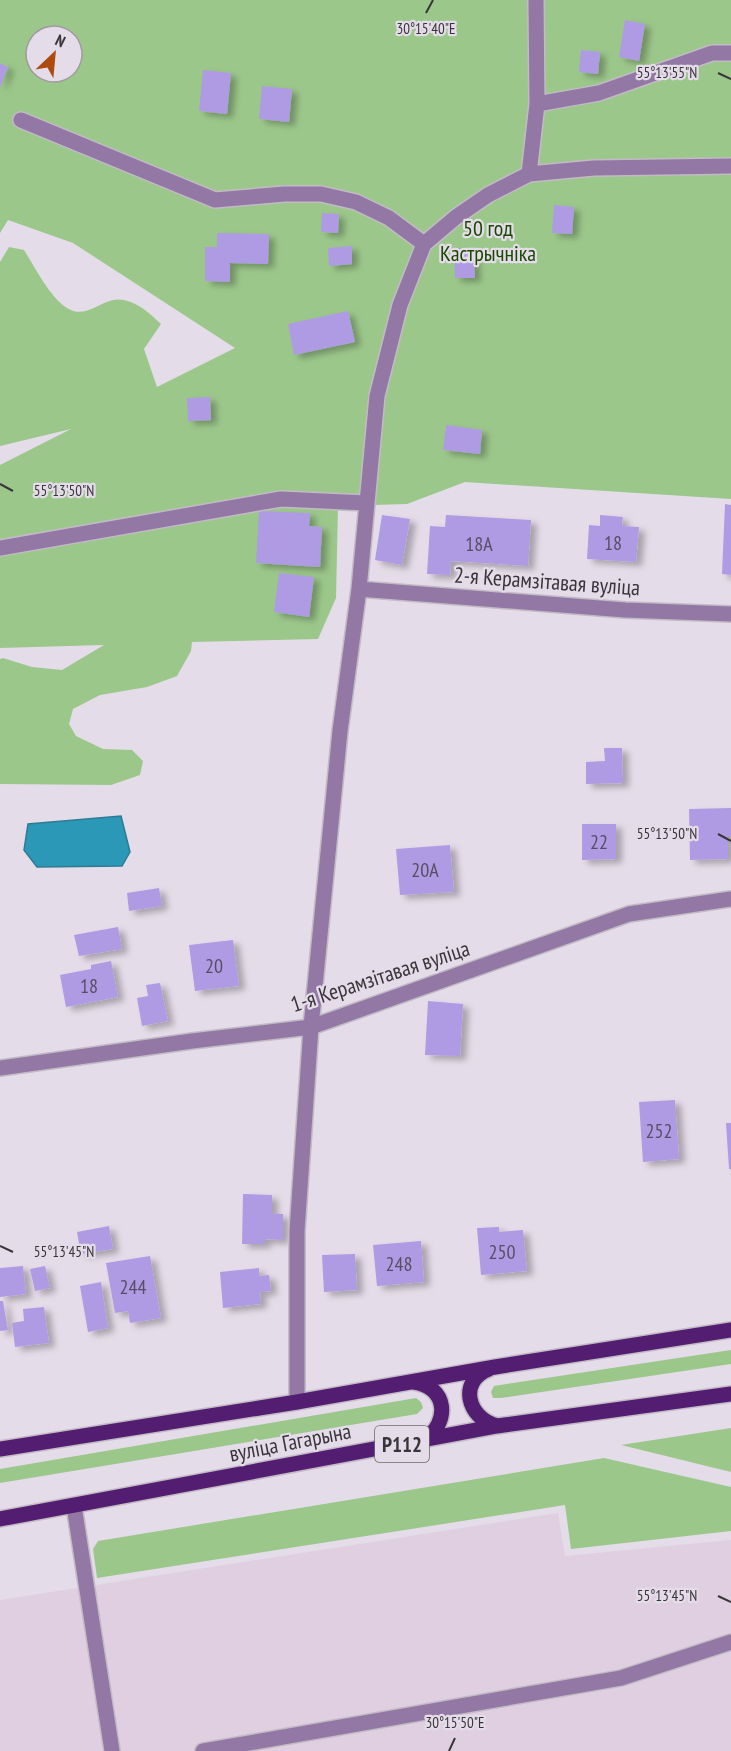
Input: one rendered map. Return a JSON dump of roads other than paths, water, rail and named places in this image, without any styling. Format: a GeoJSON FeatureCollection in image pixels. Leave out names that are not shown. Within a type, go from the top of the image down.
{"type":"FeatureCollection","features":[{"type":"Feature","properties":{"kind":"main road","name":"вуліца Гагарына"},"geometry":{"type":"LineString","coordinates":[[0,1449],[297,1402],[495,1366],[731,1330]]}},
{"type":"Feature","properties":{"kind":"main road"},"geometry":{"type":"LineString","coordinates":[[495,1366],[484,1370],[476,1377],[471,1386],[470,1397],[472,1408],[478,1417],[486,1423],[497,1426]]}},
{"type":"Feature","properties":{"kind":"main road"},"geometry":{"type":"LineString","coordinates":[[405,1383],[424,1384],[438,1397],[441,1406],[442,1416],[439,1426],[424,1440]]}},
{"type":"Feature","properties":{"kind":"main road","name":"вуліца Гагарына"},"geometry":{"type":"LineString","coordinates":[[0,1519],[497,1426],[731,1394]]}},
{"type":"Feature","properties":{"kind":"street"},"geometry":{"type":"LineString","coordinates":[[529,174],[537,104],[536,0]]}},
{"type":"Feature","properties":{"kind":"street"},"geometry":{"type":"LineString","coordinates":[[537,104],[599,93],[712,53],[731,53]]}},
{"type":"Feature","properties":{"kind":"street"},"geometry":{"type":"LineString","coordinates":[[21,120],[214,200],[284,194],[321,194],[356,202],[389,218],[424,244]]}},
{"type":"Feature","properties":{"kind":"street"},"geometry":{"type":"LineString","coordinates":[[297,1402],[297,1231],[311,1027],[340,731],[359,589],[377,396],[400,305],[424,244],[456,217],[488,195],[529,174],[594,168],[731,166]]}},
{"type":"Feature","properties":{"kind":"street"},"geometry":{"type":"LineString","coordinates":[[0,548],[281,499],[366,503]]}},
{"type":"Feature","properties":{"kind":"street","name":"2-я Керамзітавая вуліца"},"geometry":{"type":"LineString","coordinates":[[359,589],[625,610],[731,614]]}},
{"type":"Feature","properties":{"kind":"street","name":"1-я Керамзітавая вуліца"},"geometry":{"type":"LineString","coordinates":[[0,1068],[311,1027],[629,914],[731,899]]}},
{"type":"Feature","properties":{"kind":"street"},"geometry":{"type":"LineString","coordinates":[[74,1506],[112,1751]]}},
{"type":"Feature","properties":{"kind":"street"},"geometry":{"type":"LineString","coordinates":[[203,1751],[621,1678],[731,1642]]}},
{"type":"Feature","properties":{"kind":"water"},"geometry":{"type":"Polygon","coordinates":[[[121,816],[130,852],[122,866],[37,867],[24,850],[28,824],[121,816]]]}},
{"type":"Feature","properties":{"kind":"park label","name":"50 год Кастрычніка"},"geometry":{"type":"Point","coordinates":[488,240]}}]}
